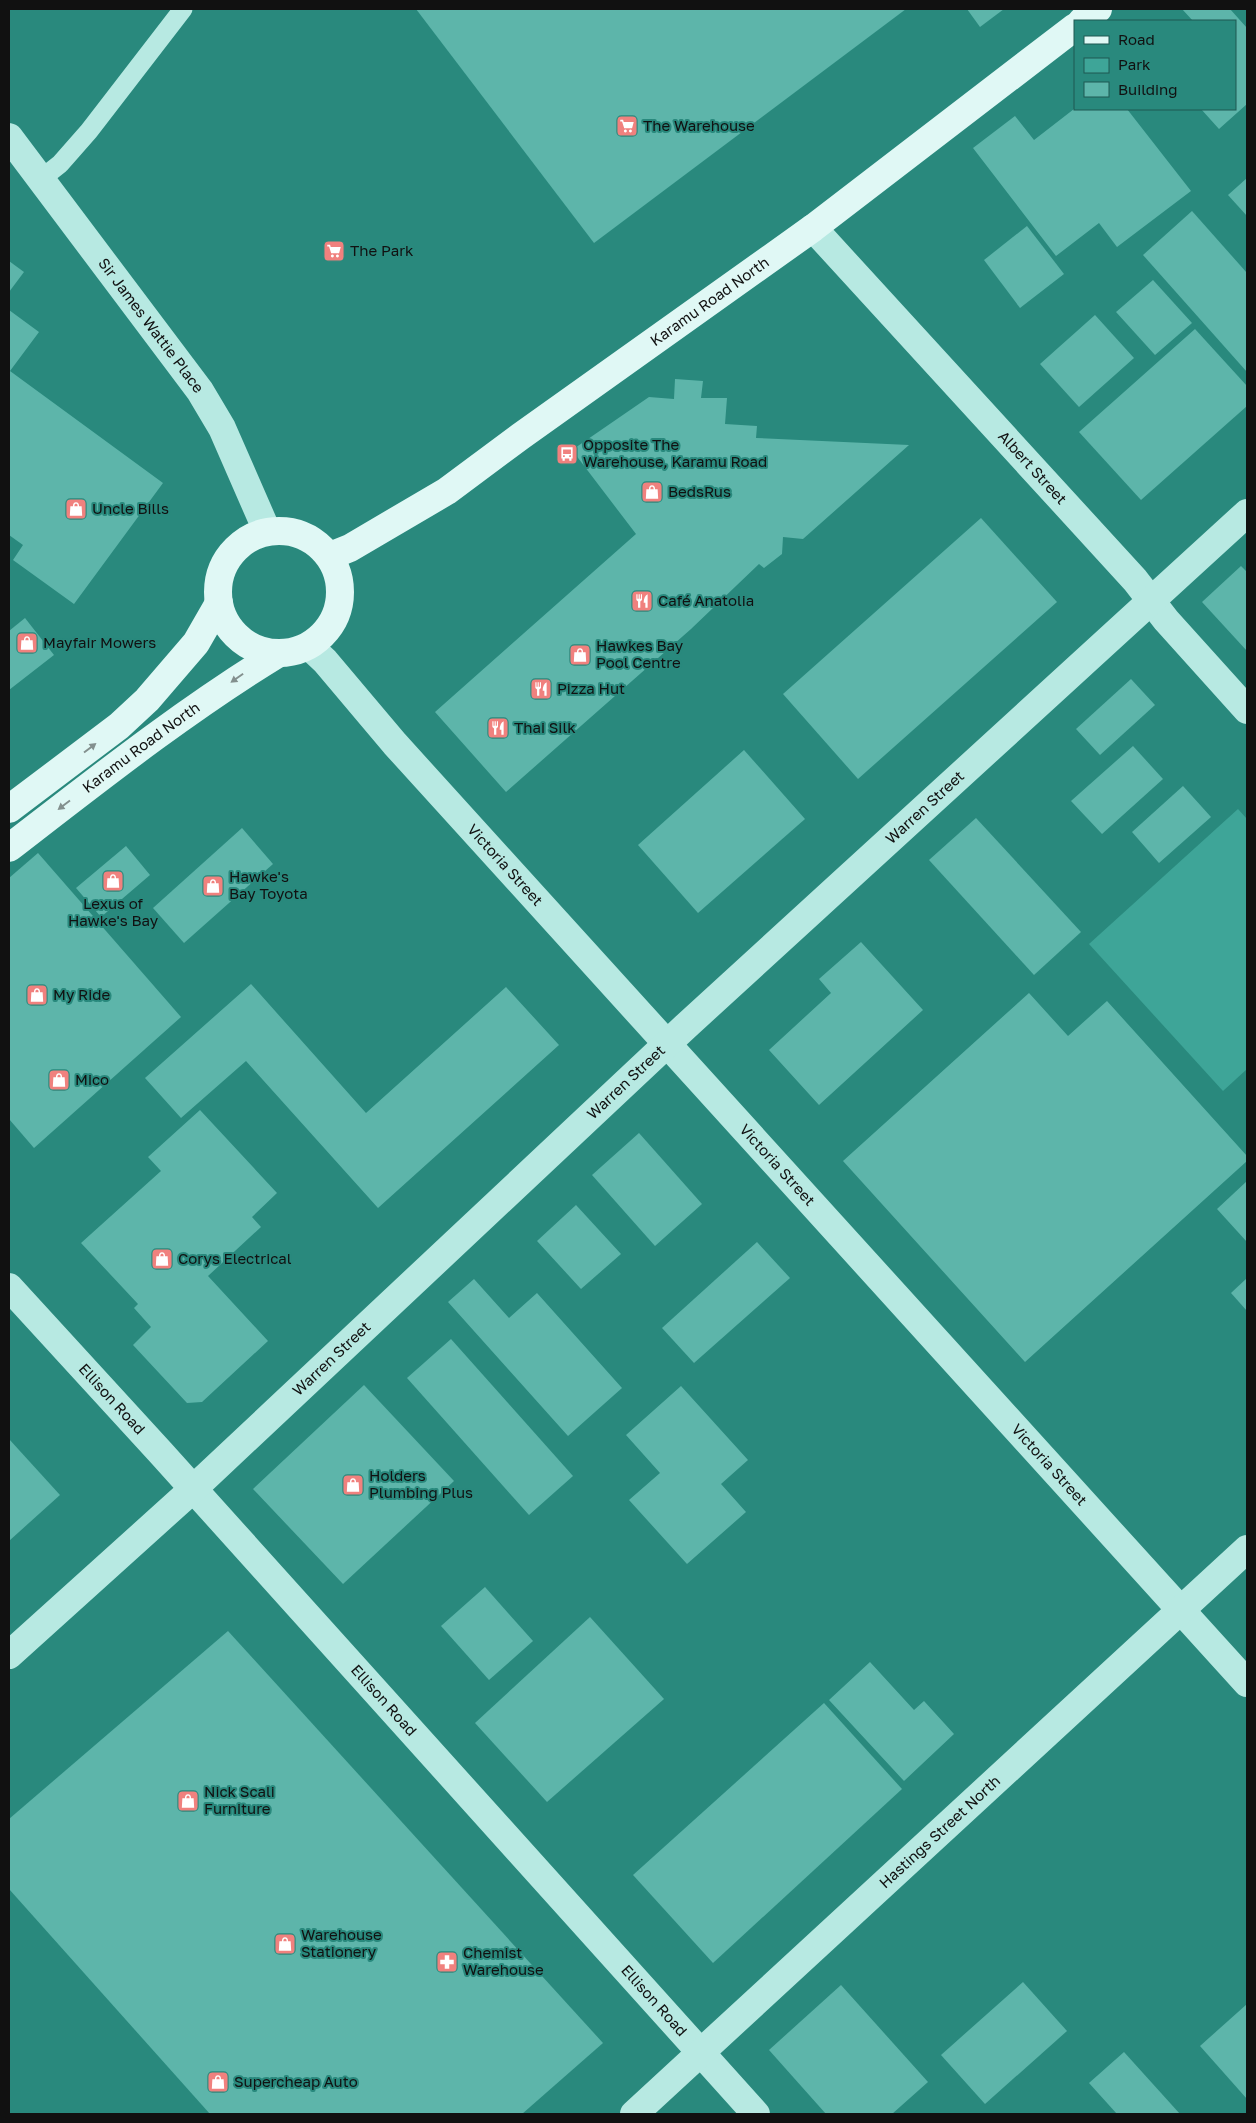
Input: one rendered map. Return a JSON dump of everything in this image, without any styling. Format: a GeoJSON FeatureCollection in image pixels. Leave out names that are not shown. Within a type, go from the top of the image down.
{"type":"FeatureCollection","features":[{"type":"Feature","properties":{"kind":"main road"},"geometry":{"type":"LineString","coordinates":[[1083,20],[1098,9]]}},
{"type":"Feature","properties":{"kind":"main road","name":"Karamu Road North"},"geometry":{"type":"LineString","coordinates":[[330,556],[350,548],[447,491],[813,228],[1074,28]]}},
{"type":"Feature","properties":{"kind":"main road"},"geometry":{"type":"LineString","coordinates":[[284,530],[300,534],[315,542],[330,556],[339,577],[340,604],[329,628],[309,646],[290,653],[270,653],[251,647],[235,636],[222,617],[218,603],[219,573],[230,554],[246,539],[267,531],[284,530]]}},
{"type":"Feature","properties":{"kind":"main road","name":"Karamu Road North"},"geometry":{"type":"LineString","coordinates":[[9,809],[119,726],[147,700],[196,643],[218,603]]}},
{"type":"Feature","properties":{"kind":"main road","name":"Karamu Road North"},"geometry":{"type":"LineString","coordinates":[[9,848],[148,741],[240,676],[279,653]]}},
{"type":"Feature","properties":{"kind":"street","name":"Sir James Wattie Place"},"geometry":{"type":"LineString","coordinates":[[9,136],[200,391],[222,428],[267,531]]}},
{"type":"Feature","properties":{"kind":"street","name":"Albert Street"},"geometry":{"type":"LineString","coordinates":[[813,228],[1135,580],[1247,710]]}},
{"type":"Feature","properties":{"kind":"street","name":"Warren Street"},"geometry":{"type":"LineString","coordinates":[[9,1654],[192,1490],[668,1044],[1247,513]]}},
{"type":"Feature","properties":{"kind":"street","name":"Victoria Street"},"geometry":{"type":"LineString","coordinates":[[309,646],[325,661],[401,751],[1247,1683]]}},
{"type":"Feature","properties":{"kind":"street","name":"Ellison Road"},"geometry":{"type":"LineString","coordinates":[[9,1287],[161,1453],[192,1490],[756,2114]]}},
{"type":"Feature","properties":{"kind":"street","name":"Hastings Street North"},"geometry":{"type":"LineString","coordinates":[[634,2114],[1247,1550]]}},
{"type":"Feature","properties":{"kind":"lane"},"geometry":{"type":"LineString","coordinates":[[41,179],[60,164],[89,131],[183,9]]}},
{"type":"Feature","properties":{"kind":"green space"},"geometry":{"type":"Polygon","coordinates":[[[1238,809],[1247,819],[1247,1069],[1223,1091],[1089,944],[1238,809]]]}},
{"type":"Feature","properties":{"kind":"building","name":"The Warehouse"},"geometry":{"type":"Polygon","coordinates":[[[416,9],[906,9],[594,243],[416,9]]]}},
{"type":"Feature","properties":{"kind":"building"},"geometry":{"type":"Polygon","coordinates":[[[967,9],[1004,9],[980,27],[967,9]]]}},
{"type":"Feature","properties":{"kind":"building"},"geometry":{"type":"Polygon","coordinates":[[[1182,9],[1230,9],[1247,28],[1247,104],[1219,129],[1202,110],[1236,110],[1236,20],[1192,20],[1182,9]]]}},
{"type":"Feature","properties":{"kind":"building"},"geometry":{"type":"Polygon","coordinates":[[[1074,109],[1128,110],[1191,191],[1117,247],[1099,223],[1056,256],[973,148],[1015,116],[1034,140],[1074,109]]]}},
{"type":"Feature","properties":{"kind":"building"},"geometry":{"type":"Polygon","coordinates":[[[1247,178],[1247,216],[1228,195],[1247,178]]]}},
{"type":"Feature","properties":{"kind":"building"},"geometry":{"type":"Polygon","coordinates":[[[1192,211],[1247,273],[1247,372],[1143,255],[1192,211]]]}},
{"type":"Feature","properties":{"kind":"building"},"geometry":{"type":"Polygon","coordinates":[[[1027,226],[1064,274],[1020,308],[984,260],[1027,226]]]}},
{"type":"Feature","properties":{"kind":"building"},"geometry":{"type":"Polygon","coordinates":[[[9,261],[24,272],[9,292],[9,261]]]}},
{"type":"Feature","properties":{"kind":"building"},"geometry":{"type":"Polygon","coordinates":[[[1153,280],[1192,323],[1155,355],[1116,312],[1153,280]]]}},
{"type":"Feature","properties":{"kind":"building","name":"Uncle Bills"},"geometry":{"type":"Polygon","coordinates":[[[9,310],[39,332],[10,371],[163,483],[74,604],[13,560],[23,545],[9,535],[9,310]]]}},
{"type":"Feature","properties":{"kind":"building"},"geometry":{"type":"Polygon","coordinates":[[[1095,315],[1134,358],[1079,407],[1040,364],[1095,315]]]}},
{"type":"Feature","properties":{"kind":"building"},"geometry":{"type":"Polygon","coordinates":[[[1195,329],[1247,386],[1247,406],[1141,500],[1079,432],[1195,329]]]}},
{"type":"Feature","properties":{"kind":"building"},"geometry":{"type":"Polygon","coordinates":[[[675,379],[703,381],[701,398],[727,398],[725,424],[757,426],[756,438],[909,445],[803,539],[783,537],[782,554],[764,568],[759,564],[691,629],[506,792],[435,712],[636,534],[572,450],[649,397],[674,399],[675,379]]]}},
{"type":"Feature","properties":{"kind":"building"},"geometry":{"type":"Polygon","coordinates":[[[981,518],[1057,602],[858,779],[783,694],[981,518]]]}},
{"type":"Feature","properties":{"kind":"building"},"geometry":{"type":"Polygon","coordinates":[[[1241,566],[1247,572],[1247,651],[1202,602],[1241,566]]]}},
{"type":"Feature","properties":{"kind":"building","name":"Mayfair Mowers"},"geometry":{"type":"Polygon","coordinates":[[[25,618],[54,655],[9,690],[9,631],[25,618]]]}},
{"type":"Feature","properties":{"kind":"building"},"geometry":{"type":"Polygon","coordinates":[[[1131,679],[1155,705],[1100,755],[1076,729],[1131,679]]]}},
{"type":"Feature","properties":{"kind":"building"},"geometry":{"type":"Polygon","coordinates":[[[1133,746],[1163,779],[1102,834],[1071,801],[1133,746]]]}},
{"type":"Feature","properties":{"kind":"building"},"geometry":{"type":"Polygon","coordinates":[[[744,750],[805,819],[698,913],[638,845],[744,750]]]}},
{"type":"Feature","properties":{"kind":"building"},"geometry":{"type":"Polygon","coordinates":[[[1183,786],[1211,817],[1159,863],[1132,832],[1183,786]]]}},
{"type":"Feature","properties":{"kind":"building"},"geometry":{"type":"Polygon","coordinates":[[[976,818],[1081,932],[1034,975],[929,860],[976,818]]]}},
{"type":"Feature","properties":{"kind":"building","name":"Hawke's Bay Toyota"},"geometry":{"type":"Polygon","coordinates":[[[242,828],[273,864],[184,943],[153,908],[242,828]]]}},
{"type":"Feature","properties":{"kind":"building","name":"Lexus of Hawke's Bay"},"geometry":{"type":"Polygon","coordinates":[[[126,846],[150,875],[101,917],[76,888],[126,846]]]}},
{"type":"Feature","properties":{"kind":"building"},"geometry":{"type":"Polygon","coordinates":[[[38,853],[181,1017],[34,1148],[9,1119],[9,878],[38,853]]]}},
{"type":"Feature","properties":{"kind":"building"},"geometry":{"type":"Polygon","coordinates":[[[861,942],[923,1010],[819,1105],[769,1050],[831,993],[819,979],[861,942]]]}},
{"type":"Feature","properties":{"kind":"building"},"geometry":{"type":"Polygon","coordinates":[[[251,984],[366,1113],[506,987],[559,1045],[378,1208],[246,1061],[181,1118],[145,1078],[251,984]]]}},
{"type":"Feature","properties":{"kind":"building"},"geometry":{"type":"Polygon","coordinates":[[[1029,993],[1068,1036],[1107,1001],[1247,1156],[1247,1161],[1025,1362],[843,1161],[1029,993]]]}},
{"type":"Feature","properties":{"kind":"building","name":"Corys Electrical"},"geometry":{"type":"Polygon","coordinates":[[[200,1110],[277,1193],[252,1217],[261,1227],[208,1276],[268,1341],[202,1402],[187,1403],[133,1345],[151,1327],[134,1308],[138,1304],[81,1243],[161,1171],[148,1157],[200,1110]]]}},
{"type":"Feature","properties":{"kind":"building"},"geometry":{"type":"Polygon","coordinates":[[[639,1133],[702,1204],[655,1246],[592,1175],[639,1133]]]}},
{"type":"Feature","properties":{"kind":"building"},"geometry":{"type":"Polygon","coordinates":[[[1247,1181],[1247,1242],[1217,1209],[1247,1181]]]}},
{"type":"Feature","properties":{"kind":"building"},"geometry":{"type":"Polygon","coordinates":[[[576,1205],[621,1254],[581,1289],[537,1241],[576,1205]]]}},
{"type":"Feature","properties":{"kind":"building"},"geometry":{"type":"Polygon","coordinates":[[[757,1242],[790,1278],[694,1363],[662,1328],[757,1242]]]}},
{"type":"Feature","properties":{"kind":"building"},"geometry":{"type":"Polygon","coordinates":[[[1247,1278],[1247,1311],[1231,1293],[1247,1278]]]}},
{"type":"Feature","properties":{"kind":"building"},"geometry":{"type":"Polygon","coordinates":[[[474,1279],[509,1318],[537,1293],[622,1388],[568,1436],[448,1302],[474,1279]]]}},
{"type":"Feature","properties":{"kind":"building"},"geometry":{"type":"Polygon","coordinates":[[[451,1339],[573,1476],[529,1515],[407,1378],[451,1339]]]}},
{"type":"Feature","properties":{"kind":"building","name":"Holders Plumbing Plus"},"geometry":{"type":"Polygon","coordinates":[[[364,1385],[454,1481],[343,1584],[253,1489],[364,1385]]]}},
{"type":"Feature","properties":{"kind":"building"},"geometry":{"type":"Polygon","coordinates":[[[681,1386],[748,1460],[721,1484],[746,1512],[687,1564],[629,1500],[660,1473],[626,1435],[681,1386]]]}},
{"type":"Feature","properties":{"kind":"building"},"geometry":{"type":"Polygon","coordinates":[[[9,1439],[60,1495],[9,1541],[9,1439]]]}},
{"type":"Feature","properties":{"kind":"building"},"geometry":{"type":"Polygon","coordinates":[[[485,1587],[533,1641],[489,1680],[441,1626],[485,1587]]]}},
{"type":"Feature","properties":{"kind":"building"},"geometry":{"type":"Polygon","coordinates":[[[590,1617],[664,1699],[547,1802],[475,1723],[590,1617]]]}},
{"type":"Feature","properties":{"kind":"building"},"geometry":{"type":"Polygon","coordinates":[[[228,1631],[603,2043],[522,2114],[210,2114],[9,1889],[9,1819],[228,1631]]]}},
{"type":"Feature","properties":{"kind":"building"},"geometry":{"type":"Polygon","coordinates":[[[870,1662],[914,1710],[924,1701],[954,1734],[904,1781],[829,1700],[870,1662]]]}},
{"type":"Feature","properties":{"kind":"building"},"geometry":{"type":"Polygon","coordinates":[[[824,1703],[902,1789],[713,1963],[633,1875],[824,1703]]]}},
{"type":"Feature","properties":{"kind":"building"},"geometry":{"type":"Polygon","coordinates":[[[1023,1982],[1067,2031],[985,2104],[941,2055],[1023,1982]]]}},
{"type":"Feature","properties":{"kind":"building"},"geometry":{"type":"Polygon","coordinates":[[[841,1985],[928,2082],[892,2114],[826,2114],[769,2050],[841,1985]]]}},
{"type":"Feature","properties":{"kind":"building"},"geometry":{"type":"Polygon","coordinates":[[[1247,2004],[1247,2099],[1200,2046],[1247,2004]]]}},
{"type":"Feature","properties":{"kind":"building"},"geometry":{"type":"Polygon","coordinates":[[[1124,2052],[1180,2114],[1117,2114],[1089,2083],[1124,2052]]]}},
{"type":"Feature","properties":{"kind":"place","name":"The Warehouse"},"geometry":{"type":"Point","coordinates":[627,126]}},
{"type":"Feature","properties":{"kind":"place","name":"The Park"},"geometry":{"type":"Point","coordinates":[334,251]}},
{"type":"Feature","properties":{"kind":"place","name":"Opposite The Warehouse, Karamu Road"},"geometry":{"type":"Point","coordinates":[567,454]}},
{"type":"Feature","properties":{"kind":"place","name":"BedsRus"},"geometry":{"type":"Point","coordinates":[652,492]}},
{"type":"Feature","properties":{"kind":"place","name":"Uncle Bills"},"geometry":{"type":"Point","coordinates":[76,509]}},
{"type":"Feature","properties":{"kind":"place","name":"Café Anatolia"},"geometry":{"type":"Point","coordinates":[642,601]}},
{"type":"Feature","properties":{"kind":"place","name":"Mayfair Mowers"},"geometry":{"type":"Point","coordinates":[27,643]}},
{"type":"Feature","properties":{"kind":"place","name":"Hawkes Bay Pool Centre"},"geometry":{"type":"Point","coordinates":[580,655]}},
{"type":"Feature","properties":{"kind":"place","name":"Pizza Hut"},"geometry":{"type":"Point","coordinates":[541,689]}},
{"type":"Feature","properties":{"kind":"place","name":"Thai Silk"},"geometry":{"type":"Point","coordinates":[498,728]}},
{"type":"Feature","properties":{"kind":"place","name":"Lexus of Hawke's Bay"},"geometry":{"type":"Point","coordinates":[113,881]}},
{"type":"Feature","properties":{"kind":"place","name":"Hawke's Bay Toyota"},"geometry":{"type":"Point","coordinates":[213,886]}},
{"type":"Feature","properties":{"kind":"place","name":"My Ride"},"geometry":{"type":"Point","coordinates":[37,995]}},
{"type":"Feature","properties":{"kind":"place","name":"Mico"},"geometry":{"type":"Point","coordinates":[59,1080]}},
{"type":"Feature","properties":{"kind":"place","name":"Corys Electrical"},"geometry":{"type":"Point","coordinates":[162,1259]}},
{"type":"Feature","properties":{"kind":"place","name":"Holders Plumbing Plus"},"geometry":{"type":"Point","coordinates":[353,1485]}},
{"type":"Feature","properties":{"kind":"place","name":"Nick Scali Furniture"},"geometry":{"type":"Point","coordinates":[188,1801]}},
{"type":"Feature","properties":{"kind":"place","name":"Warehouse Stationery"},"geometry":{"type":"Point","coordinates":[285,1944]}},
{"type":"Feature","properties":{"kind":"place","name":"Chemist Warehouse"},"geometry":{"type":"Point","coordinates":[447,1962]}},
{"type":"Feature","properties":{"kind":"place","name":"Supercheap Auto"},"geometry":{"type":"Point","coordinates":[218,2082]}}]}
